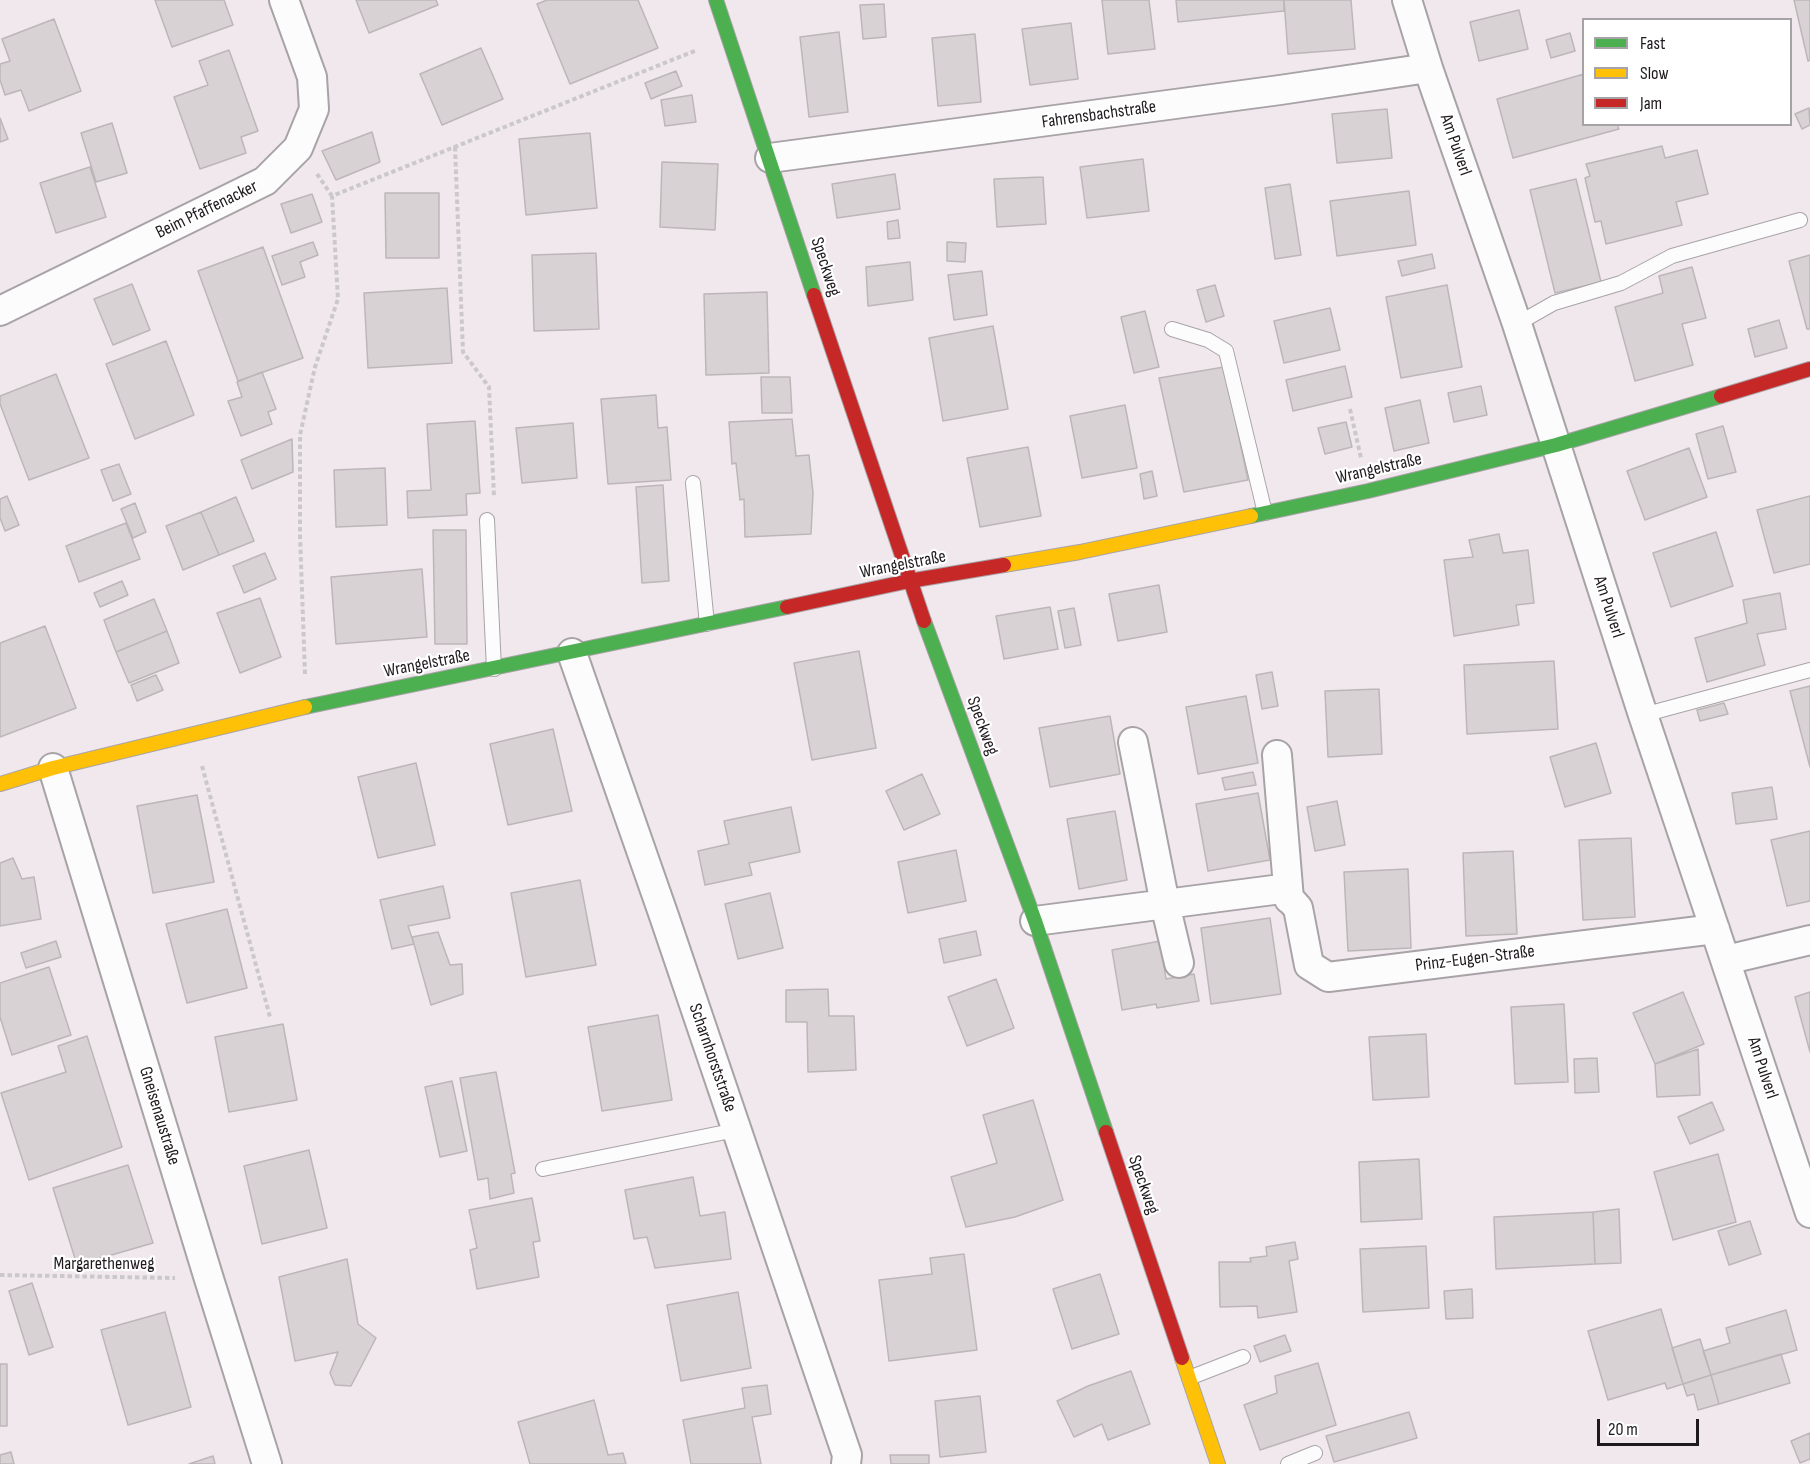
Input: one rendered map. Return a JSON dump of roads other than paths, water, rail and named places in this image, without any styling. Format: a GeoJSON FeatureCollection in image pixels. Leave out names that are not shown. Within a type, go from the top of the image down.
{"type":"FeatureCollection","features":[{"type":"Feature","properties":{"kind":"street","name":"Beim Pfaffenacker"},"geometry":{"type":"LineString","coordinates":[[0,311],[265,181],[298,148],[314,109],[312,77],[284,0]]}},
{"type":"Feature","properties":{"kind":"street","name":"Speckweg"},"geometry":{"type":"LineString","coordinates":[[716,0],[909,581],[1035,921],[1218,1464]]}},
{"type":"Feature","properties":{"kind":"street","name":"Am Pulverl"},"geometry":{"type":"LineString","coordinates":[[1407,0],[1428,68],[1517,324],[1643,715],[1810,1213]]}},
{"type":"Feature","properties":{"kind":"street","name":"Fahrensbachstraße"},"geometry":{"type":"LineString","coordinates":[[770,158],[1428,68]]}},
{"type":"Feature","properties":{"kind":"street","name":"Wrangelstraße"},"geometry":{"type":"LineString","coordinates":[[0,784],[53,768],[309,706],[909,581],[1080,552],[1368,491],[1556,445],[1810,369]]}},
{"type":"Feature","properties":{"kind":"street","name":"Scharnhorststraße"},"geometry":{"type":"LineString","coordinates":[[572,653],[847,1455],[846,1464]]}},
{"type":"Feature","properties":{"kind":"street"},"geometry":{"type":"LineString","coordinates":[[1133,742],[1179,963]]}},
{"type":"Feature","properties":{"kind":"street","name":"Prinz-Eugen-Straße"},"geometry":{"type":"LineString","coordinates":[[1277,755],[1289,899],[1298,908],[1309,965],[1328,977],[1715,929]]}},
{"type":"Feature","properties":{"kind":"street","name":"Gneisenaustraße"},"geometry":{"type":"LineString","coordinates":[[53,768],[267,1464]]}},
{"type":"Feature","properties":{"kind":"street"},"geometry":{"type":"LineString","coordinates":[[1035,921],[1281,889],[1289,899]]}},
{"type":"Feature","properties":{"kind":"street"},"geometry":{"type":"LineString","coordinates":[[1726,960],[1810,940]]}},
{"type":"Feature","properties":{"kind":"lane"},"geometry":{"type":"LineString","coordinates":[[1517,324],[1554,303],[1621,283],[1672,256],[1800,220]]}},
{"type":"Feature","properties":{"kind":"lane"},"geometry":{"type":"LineString","coordinates":[[1172,329],[1208,340],[1226,351],[1265,513]]}},
{"type":"Feature","properties":{"kind":"lane"},"geometry":{"type":"LineString","coordinates":[[693,483],[707,624]]}},
{"type":"Feature","properties":{"kind":"lane"},"geometry":{"type":"LineString","coordinates":[[487,520],[494,669]]}},
{"type":"Feature","properties":{"kind":"lane"},"geometry":{"type":"LineString","coordinates":[[1643,715],[1810,670]]}},
{"type":"Feature","properties":{"kind":"lane"},"geometry":{"type":"LineString","coordinates":[[543,1169],[736,1130]]}},
{"type":"Feature","properties":{"kind":"lane"},"geometry":{"type":"LineString","coordinates":[[1189,1378],[1243,1357]]}},
{"type":"Feature","properties":{"kind":"lane"},"geometry":{"type":"LineString","coordinates":[[1288,1464],[1315,1453]]}}]}
